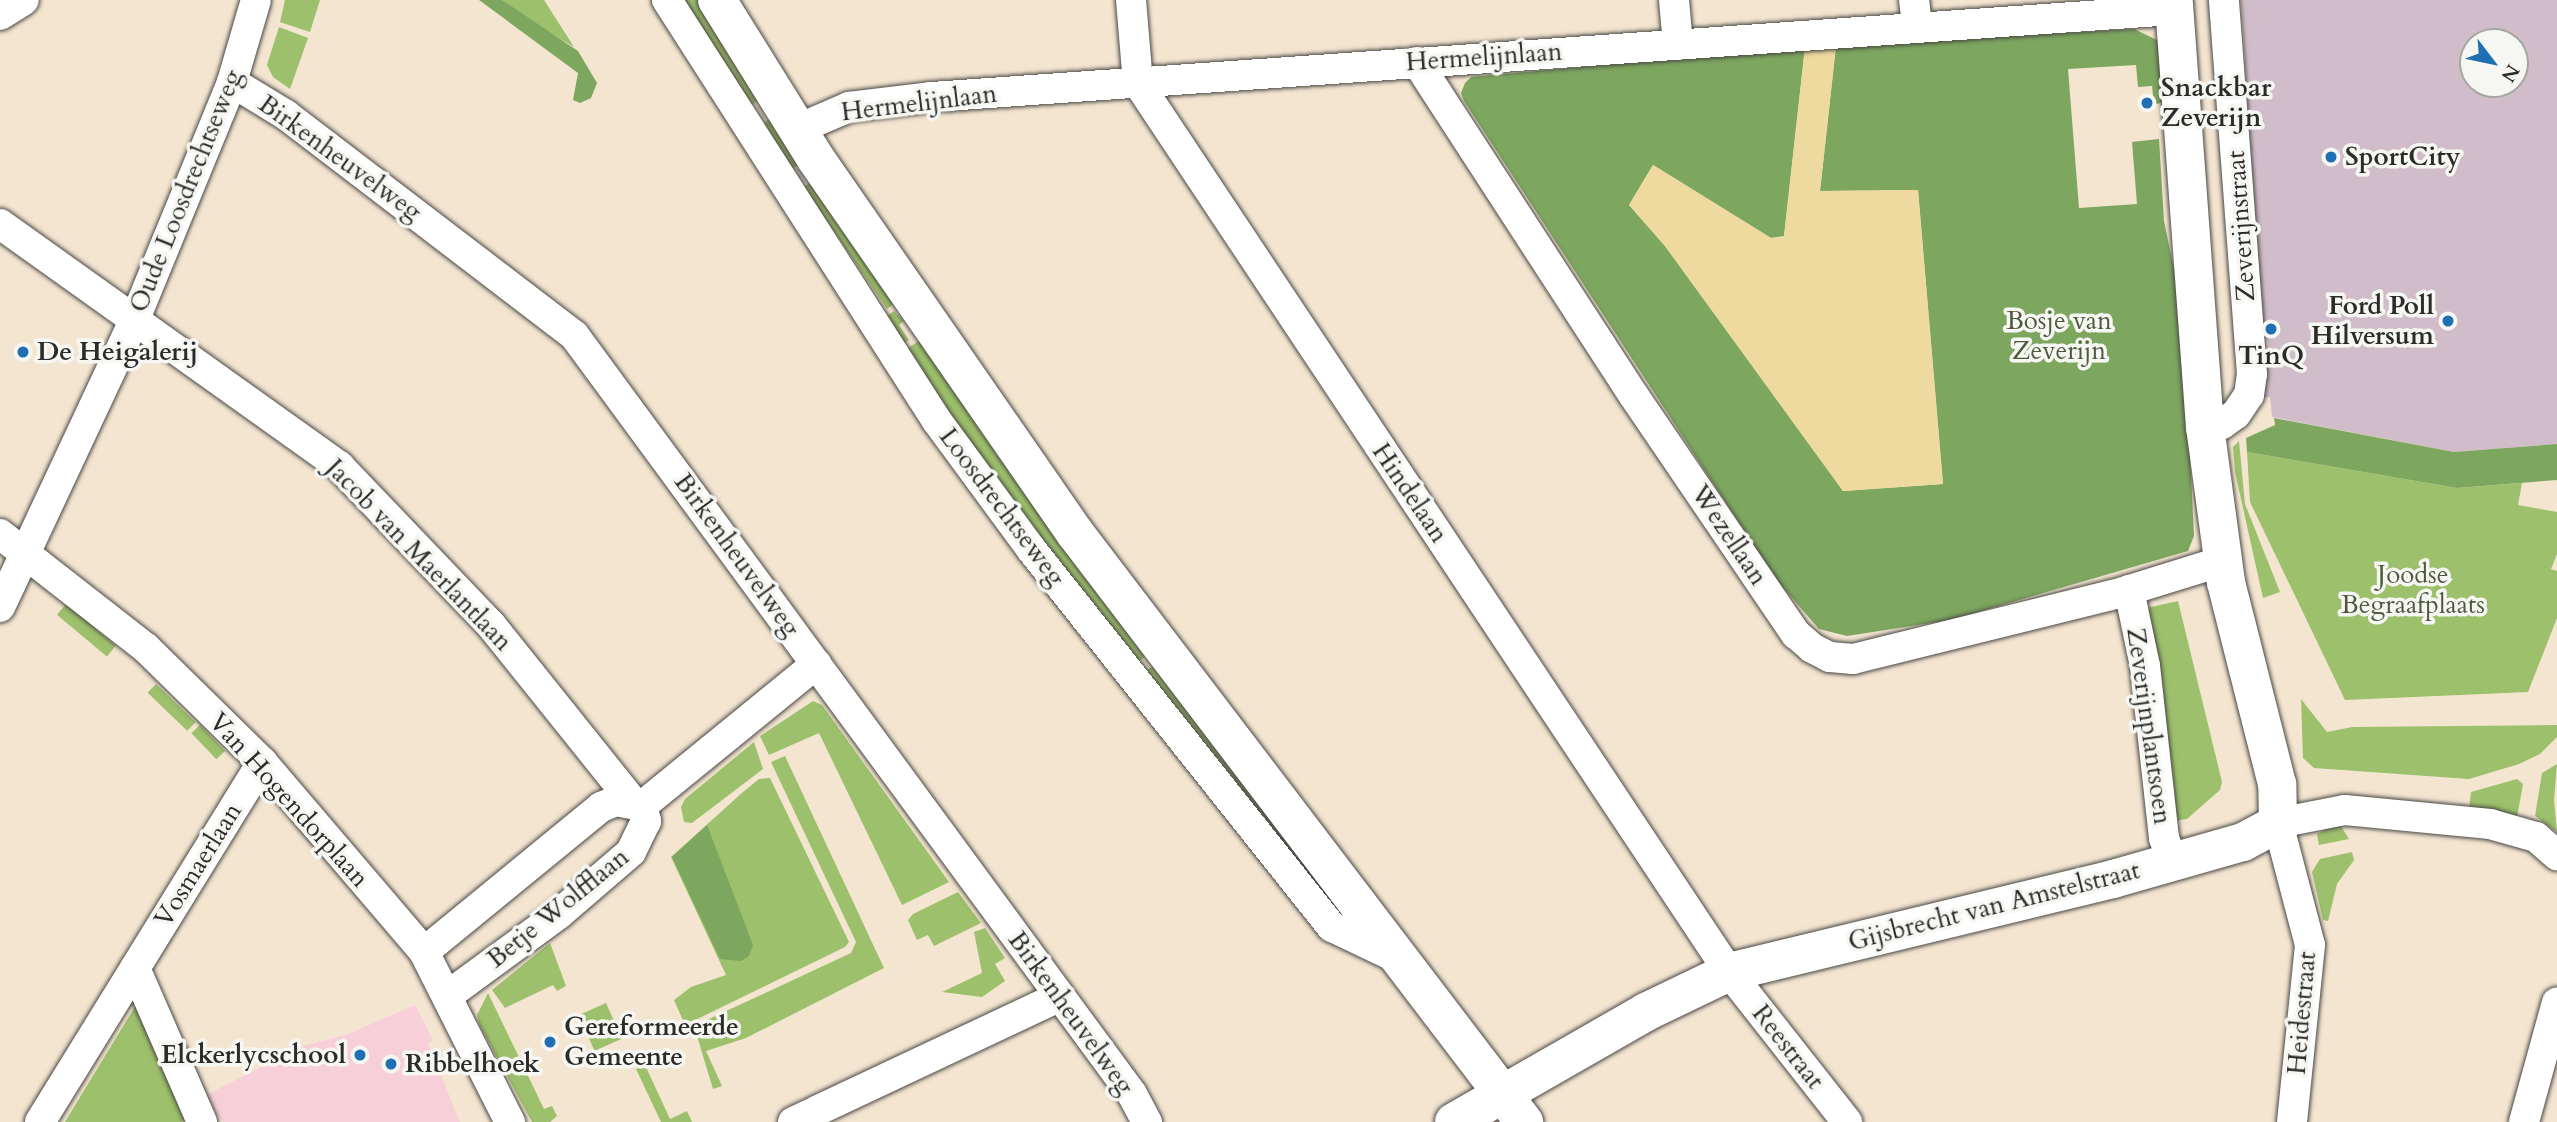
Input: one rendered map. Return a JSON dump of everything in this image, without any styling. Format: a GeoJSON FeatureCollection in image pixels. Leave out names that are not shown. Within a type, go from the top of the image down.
{"type":"FeatureCollection","features":[{"type":"Feature","properties":{"kind":"street"},"geometry":{"type":"LineString","coordinates":[[0,15],[23,0]]}},
{"type":"Feature","properties":{"kind":"street","name":"Oude Loosdrechtseweg"},"geometry":{"type":"LineString","coordinates":[[0,607],[135,319],[232,82],[256,0]]}},
{"type":"Feature","properties":{"kind":"street","name":"Loosdrechtseweg"},"geometry":{"type":"LineString","coordinates":[[667,0],[937,421],[1096,634],[1332,927],[1399,959]]}},
{"type":"Feature","properties":{"kind":"street","name":"Loosdrechtseweg"},"geometry":{"type":"LineString","coordinates":[[717,0],[798,130],[1075,533],[1513,1109]]}},
{"type":"Feature","properties":{"kind":"street","name":"Hindelaan"},"geometry":{"type":"LineString","coordinates":[[1131,0],[1138,83],[1729,972]]}},
{"type":"Feature","properties":{"kind":"street"},"geometry":{"type":"LineString","coordinates":[[1674,0],[1678,45]]}},
{"type":"Feature","properties":{"kind":"street","name":"Zeverijnstraat"},"geometry":{"type":"LineString","coordinates":[[2205,427],[2222,424],[2236,414],[2249,396],[2252,374],[2224,0]]}},
{"type":"Feature","properties":{"kind":"street","name":"Hermelijnlaan"},"geometry":{"type":"LineString","coordinates":[[798,130],[849,107],[1417,62],[1678,45],[1915,13],[2174,5]]}},
{"type":"Feature","properties":{"kind":"street","name":"Zeverijnstraat"},"geometry":{"type":"LineString","coordinates":[[2174,5],[2205,427],[2223,561],[2277,784],[2278,823]]}},
{"type":"Feature","properties":{"kind":"street","name":"Wezellaan"},"geometry":{"type":"LineString","coordinates":[[1417,62],[1633,396],[1796,634],[1812,648],[1830,657],[1853,659],[2129,590],[2223,561]]}},
{"type":"Feature","properties":{"kind":"street","name":"Birkenheuvelweg"},"geometry":{"type":"LineString","coordinates":[[232,82],[286,115],[574,335],[1132,1094],[1147,1122]]}},
{"type":"Feature","properties":{"kind":"street","name":"Jacob van Maerlantlaan"},"geometry":{"type":"LineString","coordinates":[[0,224],[339,466],[491,625],[637,804]]}},
{"type":"Feature","properties":{"kind":"street","name":"Van Hogendorplaan"},"geometry":{"type":"LineString","coordinates":[[0,534],[146,648],[262,762],[424,952],[510,1122]]}},
{"type":"Feature","properties":{"kind":"street","name":"Zeverijnplantsoen"},"geometry":{"type":"LineString","coordinates":[[2129,590],[2145,666],[2164,838],[2172,861]]}},
{"type":"Feature","properties":{"kind":"street","name":"Betje Wolfflaan"},"geometry":{"type":"LineString","coordinates":[[424,952],[601,807],[637,804],[816,664]]}},
{"type":"Feature","properties":{"kind":"street","name":"Vosmaerlaan"},"geometry":{"type":"LineString","coordinates":[[40,1122],[262,762]]}},
{"type":"Feature","properties":{"kind":"street","name":"Betje Wolfflaan"},"geometry":{"type":"LineString","coordinates":[[447,996],[559,914],[631,852],[646,821],[637,804]]}},
{"type":"Feature","properties":{"kind":"street","name":"Gijsbrecht van Amstelstraat"},"geometry":{"type":"LineString","coordinates":[[1454,1122],[1513,1109],[1634,1018],[1729,972],[2113,879],[2243,842],[2278,823],[2345,810],[2490,824],[2536,837],[2557,855]]}},
{"type":"Feature","properties":{"kind":"street","name":"Heidestraat"},"geometry":{"type":"LineString","coordinates":[[2278,823],[2310,945],[2292,1122]]}},
{"type":"Feature","properties":{"kind":"street"},"geometry":{"type":"LineString","coordinates":[[135,968],[202,1122]]}},
{"type":"Feature","properties":{"kind":"street","name":"Reestraat"},"geometry":{"type":"LineString","coordinates":[[1729,972],[1847,1122]]}},
{"type":"Feature","properties":{"kind":"street"},"geometry":{"type":"LineString","coordinates":[[793,1122],[1059,997]]}},
{"type":"Feature","properties":{"kind":"street"},"geometry":{"type":"LineString","coordinates":[[2524,1122],[2550,1054],[2557,1002]]}},
{"type":"Feature","properties":{"kind":"shaded area"},"geometry":{"type":"Polygon","coordinates":[[[2241,0],[2557,0],[2557,444],[2454,452],[2272,417],[2270,397],[2261,398],[2258,359],[2269,357],[2268,340],[2263,339],[2241,0]]]}},
{"type":"Feature","properties":{"kind":"shaded area","name":"Elckerlycschool"},"geometry":{"type":"Polygon","coordinates":[[[415,1005],[433,1040],[428,1043],[460,1122],[223,1122],[211,1108],[206,1095],[303,1046],[346,1035],[415,1005]]]}},
{"type":"Feature","properties":{"kind":"green space"},"geometry":{"type":"Polygon","coordinates":[[[285,0],[320,0],[310,32],[280,22],[285,0]]]}},
{"type":"Feature","properties":{"kind":"green space"},"geometry":{"type":"Polygon","coordinates":[[[479,0],[502,0],[578,51],[597,83],[591,98],[580,103],[573,100],[578,73],[479,0]]]}},
{"type":"Feature","properties":{"kind":"green space"},"geometry":{"type":"Polygon","coordinates":[[[502,0],[544,0],[574,47],[527,19],[502,0]]]}},
{"type":"Feature","properties":{"kind":"green space"},"geometry":{"type":"Polygon","coordinates":[[[680,0],[709,0],[758,101],[749,106],[680,0]]]}},
{"type":"Feature","properties":{"kind":"green space"},"geometry":{"type":"Polygon","coordinates":[[[279,27],[308,38],[290,89],[273,77],[267,65],[279,27]]]}},
{"type":"Feature","properties":{"kind":"green space","name":"Bosje van Zeverijn"},"geometry":{"type":"Polygon","coordinates":[[[2134,29],[2159,41],[2166,101],[2154,105],[2152,86],[2138,87],[2136,65],[2068,69],[2079,208],[2137,204],[2132,142],[2159,139],[2164,221],[2183,312],[2194,536],[2188,551],[1950,620],[1847,636],[1819,629],[1775,578],[1464,101],[1461,93],[1465,83],[1471,77],[1805,47],[1784,236],[1771,238],[1653,165],[1629,205],[1665,246],[1843,491],[1943,484],[1918,190],[1820,191],[1836,46],[2134,29]]]}},
{"type":"Feature","properties":{"kind":"green space"},"geometry":{"type":"Polygon","coordinates":[[[771,118],[798,165],[790,170],[761,125],[771,118]]]}},
{"type":"Feature","properties":{"kind":"green space"},"geometry":{"type":"Polygon","coordinates":[[[811,182],[898,301],[887,309],[804,187],[811,182]]]}},
{"type":"Feature","properties":{"kind":"green space"},"geometry":{"type":"Polygon","coordinates":[[[894,311],[904,321],[899,325],[909,340],[901,345],[884,318],[894,311]]]}},
{"type":"Feature","properties":{"kind":"green space"},"geometry":{"type":"Polygon","coordinates":[[[922,339],[1151,652],[1133,666],[1054,563],[905,350],[922,339]]]}},
{"type":"Feature","properties":{"kind":"green space"},"geometry":{"type":"Polygon","coordinates":[[[2274,418],[2454,452],[2557,444],[2557,480],[2457,488],[2247,452],[2246,438],[2275,425],[2274,418]]]}},
{"type":"Feature","properties":{"kind":"green space"},"geometry":{"type":"Polygon","coordinates":[[[2239,441],[2245,504],[2280,592],[2263,598],[2235,472],[2233,447],[2239,441]]]}},
{"type":"Feature","properties":{"kind":"green space","name":"Joodse Begraafplaats"},"geometry":{"type":"Polygon","coordinates":[[[2247,452],[2457,488],[2522,483],[2518,505],[2557,512],[2557,554],[2551,569],[2557,571],[2557,618],[2528,692],[2345,700],[2250,502],[2247,452]]]}},
{"type":"Feature","properties":{"kind":"green space"},"geometry":{"type":"Polygon","coordinates":[[[2178,601],[2222,782],[2220,790],[2187,819],[2173,821],[2142,609],[2178,601]]]}},
{"type":"Feature","properties":{"kind":"green space"},"geometry":{"type":"Polygon","coordinates":[[[66,604],[116,646],[107,657],[57,615],[66,604]]]}},
{"type":"Feature","properties":{"kind":"green space"},"geometry":{"type":"Polygon","coordinates":[[[1158,663],[1339,910],[1334,914],[1138,676],[1158,663]]]}},
{"type":"Feature","properties":{"kind":"green space"},"geometry":{"type":"Polygon","coordinates":[[[156,684],[196,722],[187,731],[148,693],[156,684]]]}},
{"type":"Feature","properties":{"kind":"green space"},"geometry":{"type":"Polygon","coordinates":[[[2301,699],[2327,732],[2352,727],[2557,725],[2557,737],[2540,754],[2519,764],[2469,779],[2314,768],[2303,758],[2301,699]]]}},
{"type":"Feature","properties":{"kind":"green space"},"geometry":{"type":"Polygon","coordinates":[[[813,701],[822,705],[949,882],[902,905],[819,733],[769,755],[760,736],[813,701]]]}},
{"type":"Feature","properties":{"kind":"green space"},"geometry":{"type":"Polygon","coordinates":[[[200,725],[225,751],[216,759],[191,733],[200,725]]]}},
{"type":"Feature","properties":{"kind":"green space"},"geometry":{"type":"Polygon","coordinates":[[[754,742],[763,769],[692,823],[684,822],[681,807],[685,799],[754,742]]]}},
{"type":"Feature","properties":{"kind":"green space"},"geometry":{"type":"Polygon","coordinates":[[[785,756],[884,968],[746,1038],[706,1051],[722,1086],[713,1089],[694,1026],[851,953],[856,942],[771,762],[785,756]]]}},
{"type":"Feature","properties":{"kind":"green space"},"geometry":{"type":"Polygon","coordinates":[[[2557,764],[2554,800],[2557,832],[2535,816],[2542,773],[2557,764]]]}},
{"type":"Feature","properties":{"kind":"green space"},"geometry":{"type":"Polygon","coordinates":[[[770,778],[849,942],[845,947],[685,1025],[674,1000],[691,987],[726,975],[671,857],[759,779],[770,778]]]}},
{"type":"Feature","properties":{"kind":"green space"},"geometry":{"type":"Polygon","coordinates":[[[2517,779],[2523,784],[2517,817],[2469,809],[2471,792],[2517,779]]]}},
{"type":"Feature","properties":{"kind":"green space"},"geometry":{"type":"Polygon","coordinates":[[[2339,823],[2349,839],[2319,845],[2317,834],[2339,823]]]}},
{"type":"Feature","properties":{"kind":"green space"},"geometry":{"type":"Polygon","coordinates":[[[707,825],[753,945],[749,956],[741,961],[720,959],[672,857],[707,825]]]}},
{"type":"Feature","properties":{"kind":"green space"},"geometry":{"type":"Polygon","coordinates":[[[2352,852],[2354,860],[2337,884],[2328,921],[2323,920],[2312,872],[2320,859],[2352,852]]]}},
{"type":"Feature","properties":{"kind":"green space"},"geometry":{"type":"Polygon","coordinates":[[[958,892],[981,923],[934,946],[928,935],[917,940],[908,920],[913,914],[958,892]]]}},
{"type":"Feature","properties":{"kind":"green space"},"geometry":{"type":"Polygon","coordinates":[[[985,928],[1005,958],[995,964],[1005,981],[982,997],[942,992],[982,973],[974,932],[985,928]]]}},
{"type":"Feature","properties":{"kind":"green space"},"geometry":{"type":"Polygon","coordinates":[[[550,943],[566,986],[557,991],[553,985],[505,1008],[492,990],[550,943]]]}},
{"type":"Feature","properties":{"kind":"green space"},"geometry":{"type":"Polygon","coordinates":[[[488,993],[544,1109],[552,1106],[557,1116],[550,1122],[532,1122],[480,1026],[477,1015],[488,993]]]}},
{"type":"Feature","properties":{"kind":"green space"},"geometry":{"type":"Polygon","coordinates":[[[139,1000],[189,1118],[181,1122],[65,1122],[139,1000]]]}},
{"type":"Feature","properties":{"kind":"green space"},"geometry":{"type":"Polygon","coordinates":[[[606,1003],[622,1039],[594,1051],[579,1015],[606,1003]]]}},
{"type":"Feature","properties":{"kind":"green space"},"geometry":{"type":"Polygon","coordinates":[[[645,1065],[670,1119],[687,1111],[692,1122],[661,1122],[636,1069],[645,1065]]]}},
{"type":"Feature","properties":{"kind":"sand"},"geometry":{"type":"Polygon","coordinates":[[[1836,46],[1820,191],[1918,190],[1943,484],[1843,491],[1665,246],[1629,205],[1653,165],[1771,238],[1784,237],[1805,47],[1836,46]]]}},
{"type":"Feature","properties":{"kind":"place","name":"Snackbar Zeverijn"},"geometry":{"type":"Point","coordinates":[2147,103]}},
{"type":"Feature","properties":{"kind":"place","name":"SportCity"},"geometry":{"type":"Point","coordinates":[2331,157]}},
{"type":"Feature","properties":{"kind":"place","name":"Ford Poll Hilversum"},"geometry":{"type":"Point","coordinates":[2448,321]}},
{"type":"Feature","properties":{"kind":"place","name":"TinQ"},"geometry":{"type":"Point","coordinates":[2271,329]}},
{"type":"Feature","properties":{"kind":"place","name":"De Heigalerij"},"geometry":{"type":"Point","coordinates":[23,352]}},
{"type":"Feature","properties":{"kind":"place","name":"Gereformeerde Gemeente"},"geometry":{"type":"Point","coordinates":[550,1042]}},
{"type":"Feature","properties":{"kind":"place","name":"Elckerlycschool"},"geometry":{"type":"Point","coordinates":[360,1055]}},
{"type":"Feature","properties":{"kind":"place","name":"Ribbelhoek"},"geometry":{"type":"Point","coordinates":[391,1064]}}]}
